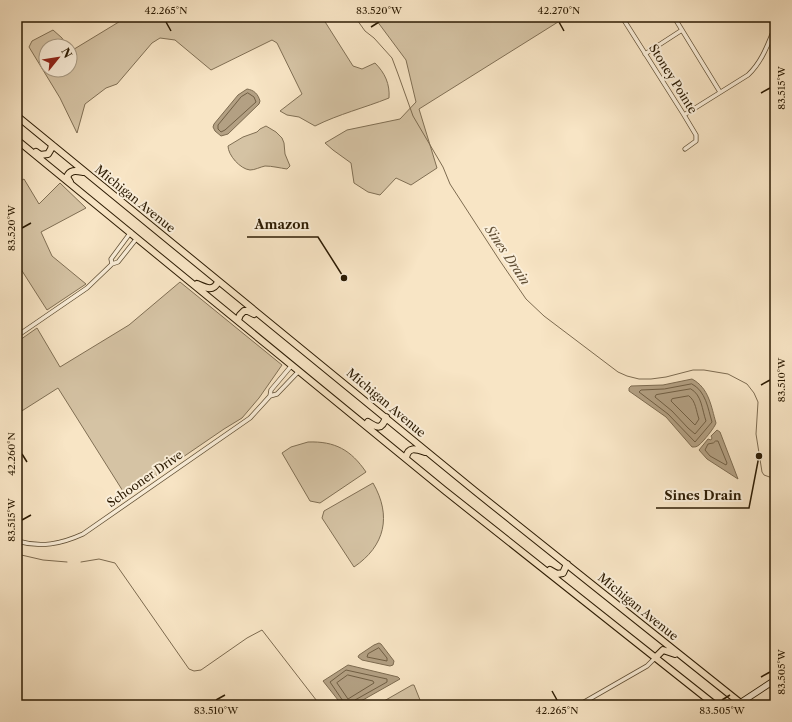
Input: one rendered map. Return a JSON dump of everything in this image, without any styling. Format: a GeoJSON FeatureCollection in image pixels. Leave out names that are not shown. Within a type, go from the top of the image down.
{"type":"FeatureCollection","features":[{"type":"Feature","properties":{"kind":"main road","name":"Michigan Avenue"},"geometry":{"type":"LineString","coordinates":[[17,116],[428,453],[740,704]]}},
{"type":"Feature","properties":{"kind":"main road"},"geometry":{"type":"LineString","coordinates":[[17,140],[406,458],[715,705]]}},
{"type":"Feature","properties":{"kind":"main road"},"geometry":{"type":"LineString","coordinates":[[24,146],[40,155],[44,155],[50,152],[52,145]]}},
{"type":"Feature","properties":{"kind":"main road"},"geometry":{"type":"LineString","coordinates":[[70,182],[67,177],[70,172],[75,170],[86,172]]}},
{"type":"Feature","properties":{"kind":"main road"},"geometry":{"type":"LineString","coordinates":[[187,279],[209,289],[213,288],[218,282]]}},
{"type":"Feature","properties":{"kind":"main road"},"geometry":{"type":"LineString","coordinates":[[238,320],[244,311],[261,317]]}},
{"type":"Feature","properties":{"kind":"main road"},"geometry":{"type":"LineString","coordinates":[[348,410],[376,427],[382,426],[386,418]]}},
{"type":"Feature","properties":{"kind":"main road"},"geometry":{"type":"LineString","coordinates":[[406,458],[407,452],[412,449],[428,453]]}},
{"type":"Feature","properties":{"kind":"main road"},"geometry":{"type":"LineString","coordinates":[[538,564],[557,574],[563,573],[567,564]]}},
{"type":"Feature","properties":{"kind":"main road"},"geometry":{"type":"LineString","coordinates":[[655,658],[663,650],[684,658]]}},
{"type":"Feature","properties":{"kind":"main road"},"geometry":{"type":"LineString","coordinates":[[740,704],[775,680]]}},
{"type":"Feature","properties":{"kind":"street","name":"Stoney Pointe"},"geometry":{"type":"LineString","coordinates":[[622,17],[696,136],[696,141],[685,149]]}},
{"type":"Feature","properties":{"kind":"street"},"geometry":{"type":"LineString","coordinates":[[674,17],[720,92]]}},
{"type":"Feature","properties":{"kind":"street"},"geometry":{"type":"LineString","coordinates":[[684,115],[748,75],[760,60],[775,27]]}},
{"type":"Feature","properties":{"kind":"street"},"geometry":{"type":"LineString","coordinates":[[646,54],[682,30]]}},
{"type":"Feature","properties":{"kind":"street"},"geometry":{"type":"LineString","coordinates":[[112,264],[111,258],[130,232]]}},
{"type":"Feature","properties":{"kind":"street"},"geometry":{"type":"LineString","coordinates":[[17,336],[87,288],[112,264],[118,262],[137,238]]}},
{"type":"Feature","properties":{"kind":"street","name":"Schooner Drive"},"geometry":{"type":"LineString","coordinates":[[270,396],[271,390],[292,365]]}},
{"type":"Feature","properties":{"kind":"street","name":"Schooner Drive"},"geometry":{"type":"LineString","coordinates":[[17,541],[32,544],[62,543],[83,534],[250,418],[270,396],[277,394],[299,370]]}},
{"type":"Feature","properties":{"kind":"street"},"geometry":{"type":"LineString","coordinates":[[580,705],[647,666],[655,658]]}},
{"type":"Feature","properties":{"kind":"shaded area"},"geometry":{"type":"Polygon","coordinates":[[[127,17],[322,17],[353,66],[362,69],[375,63],[379,67],[388,83],[389,98],[315,126],[299,117],[287,115],[280,111],[302,94],[277,43],[272,40],[211,70],[175,40],[160,38],[152,43],[117,84],[106,88],[85,104],[77,133],[60,98],[48,78],[78,78],[78,47],[127,17]]]}},
{"type":"Feature","properties":{"kind":"shaded area"},"geometry":{"type":"Polygon","coordinates":[[[374,17],[566,17],[419,109],[437,168],[411,185],[396,178],[380,195],[368,192],[354,183],[351,163],[325,143],[347,130],[400,119],[416,102],[406,60],[374,17]]]}},
{"type":"Feature","properties":{"kind":"shaded area"},"geometry":{"type":"Polygon","coordinates":[[[53,30],[62,38],[38,38],[38,62],[29,47],[32,41],[53,30]]]}},
{"type":"Feature","properties":{"kind":"shaded area"},"geometry":{"type":"Polygon","coordinates":[[[266,126],[282,138],[285,154],[290,166],[287,169],[265,166],[252,170],[246,169],[235,161],[230,153],[228,146],[266,126]]]}},
{"type":"Feature","properties":{"kind":"shaded area"},"geometry":{"type":"Polygon","coordinates":[[[24,179],[39,204],[60,183],[86,208],[41,232],[52,256],[86,284],[47,310],[17,263],[17,183],[24,179]]]}},
{"type":"Feature","properties":{"kind":"shaded area"},"geometry":{"type":"Polygon","coordinates":[[[180,282],[282,365],[259,398],[242,418],[126,496],[58,388],[17,414],[17,342],[37,328],[60,367],[129,325],[180,282]]]}},
{"type":"Feature","properties":{"kind":"shaded area"},"geometry":{"type":"Polygon","coordinates":[[[308,442],[326,443],[342,448],[360,464],[366,472],[320,503],[310,501],[282,453],[291,447],[308,442]]]}},
{"type":"Feature","properties":{"kind":"shaded area"},"geometry":{"type":"Polygon","coordinates":[[[373,483],[379,495],[382,507],[384,519],[382,530],[379,540],[373,550],[354,567],[322,518],[324,511],[373,483]]]}},
{"type":"Feature","properties":{"kind":"shaded area"},"geometry":{"type":"Polygon","coordinates":[[[414,685],[422,705],[377,705],[414,685]]]}},
{"type":"Feature","properties":{"kind":"water"},"geometry":{"type":"Polygon","coordinates":[[[247,89],[254,91],[257,94],[260,101],[259,104],[228,134],[221,136],[215,131],[213,127],[214,124],[238,95],[247,89]]]}},
{"type":"Feature","properties":{"kind":"water"},"geometry":{"type":"Polygon","coordinates":[[[692,379],[706,392],[716,423],[697,447],[692,447],[666,417],[629,391],[631,386],[663,385],[692,379]]]}},
{"type":"Feature","properties":{"kind":"water"},"geometry":{"type":"Polygon","coordinates":[[[717,430],[720,432],[738,479],[707,459],[699,450],[708,439],[711,440],[711,436],[717,430]]]}},
{"type":"Feature","properties":{"kind":"water"},"geometry":{"type":"Polygon","coordinates":[[[379,643],[394,661],[393,665],[390,666],[362,660],[358,657],[379,643]]]}},
{"type":"Feature","properties":{"kind":"water"},"geometry":{"type":"Polygon","coordinates":[[[348,665],[398,677],[400,679],[354,705],[342,705],[323,681],[348,665]]]}},
{"type":"Feature","properties":{"kind":"waterway","name":"Sines Drain"},"geometry":{"type":"LineString","coordinates":[[355,17],[365,31],[374,38],[392,58],[413,116],[443,167],[450,184],[526,299],[544,316],[618,372],[627,376],[639,379],[651,379],[693,370],[704,370],[728,374],[747,384],[754,393],[758,402],[756,434],[762,472],[764,475],[775,479]]}},
{"type":"Feature","properties":{"kind":"waterway"},"geometry":{"type":"LineString","coordinates":[[17,554],[43,560],[67,562]]}},
{"type":"Feature","properties":{"kind":"waterway"},"geometry":{"type":"LineString","coordinates":[[81,562],[99,559],[115,563],[189,669],[194,671],[201,670],[247,638],[262,630],[320,705]]}},
{"type":"Feature","properties":{"kind":"place","name":"Amazon"},"geometry":{"type":"Point","coordinates":[344,278]}},
{"type":"Feature","properties":{"kind":"place","name":"Sines Drain"},"geometry":{"type":"Point","coordinates":[759,456]}}]}
